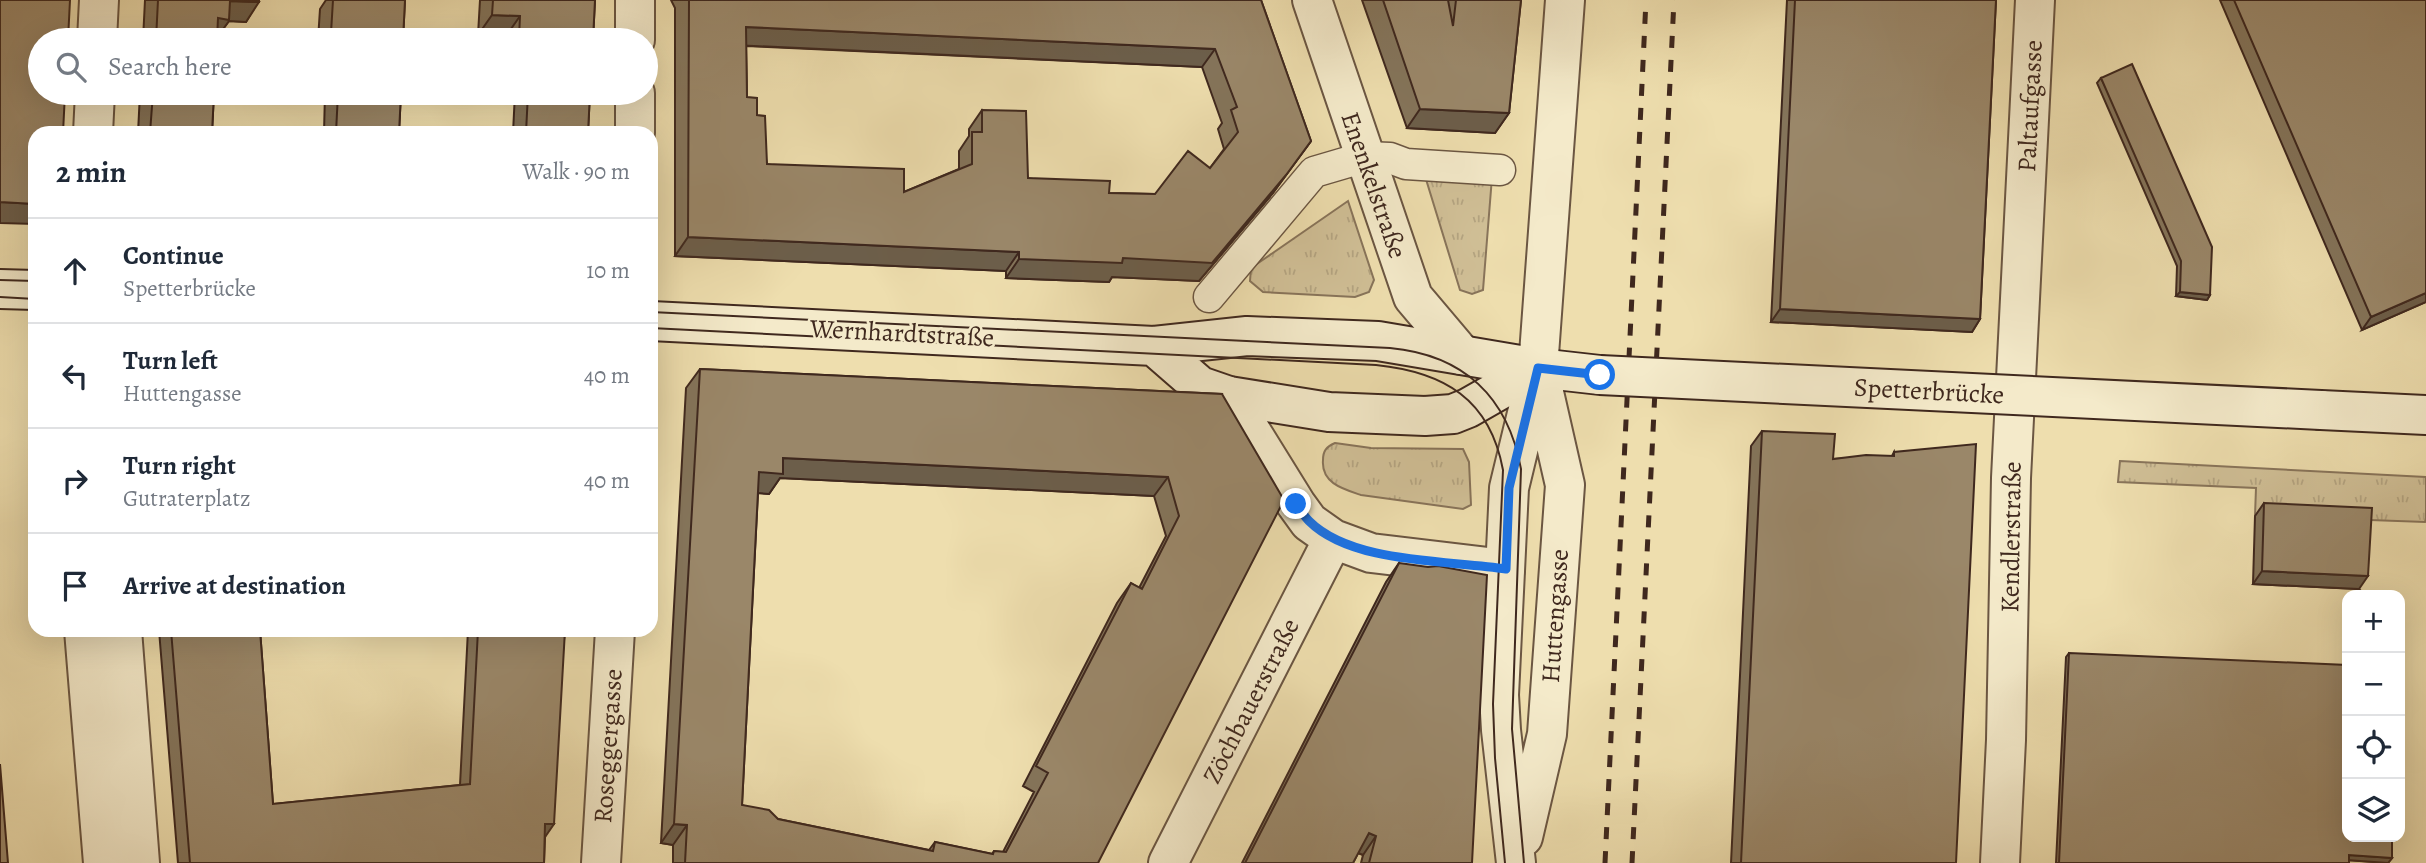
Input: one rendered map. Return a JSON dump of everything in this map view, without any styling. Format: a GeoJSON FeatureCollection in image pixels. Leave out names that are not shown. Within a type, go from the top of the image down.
{"type":"FeatureCollection","features":[{"type":"Feature","properties":{"kind":"street"},"geometry":{"type":"LineString","coordinates":[[98,28],[99,0]]}},
{"type":"Feature","properties":{"kind":"street"},"geometry":{"type":"LineString","coordinates":[[635,0],[635,28]]}},
{"type":"Feature","properties":{"kind":"street","name":"Enenkelstraße"},"geometry":{"type":"LineString","coordinates":[[1312,0],[1413,297],[1462,355]]}},
{"type":"Feature","properties":{"kind":"street","name":"Huttengasse"},"geometry":{"type":"LineString","coordinates":[[1517,863],[1499,695],[1509,488],[1538,368],[1565,0]]}},
{"type":"Feature","properties":{"kind":"street","name":"Paltaufgasse"},"geometry":{"type":"LineString","coordinates":[[2025,211],[2035,0]]}},
{"type":"Feature","properties":{"kind":"street"},"geometry":{"type":"LineString","coordinates":[[93,126],[94,105]]}},
{"type":"Feature","properties":{"kind":"street"},"geometry":{"type":"LineString","coordinates":[[635,105],[635,126]]}},
{"type":"Feature","properties":{"kind":"street"},"geometry":{"type":"LineString","coordinates":[[1209,297],[1314,172],[1365,157],[1390,158],[1406,164],[1500,170]]}},
{"type":"Feature","properties":{"kind":"street","name":"Kendlerstraße"},"geometry":{"type":"LineString","coordinates":[[2000,863],[2006,740],[2011,478],[2025,211]]}},
{"type":"Feature","properties":{"kind":"street"},"geometry":{"type":"LineString","coordinates":[[0,289],[28,290]]}},
{"type":"Feature","properties":{"kind":"street","name":"Wernhardtstraße"},"geometry":{"type":"LineString","coordinates":[[658,321],[1154,346],[1247,336],[1378,341],[1538,368]]}},
{"type":"Feature","properties":{"kind":"street"},"geometry":{"type":"LineString","coordinates":[[1154,346],[1200,386],[1229,396],[1329,412],[1453,414],[1538,368]]}},
{"type":"Feature","properties":{"kind":"street","name":"Huttengasse"},"geometry":{"type":"LineString","coordinates":[[1517,863],[1547,734],[1565,485],[1538,368]]}},
{"type":"Feature","properties":{"kind":"street","name":"Spetterbrücke"},"geometry":{"type":"LineString","coordinates":[[1538,368],[1600,375],[2426,415]]}},
{"type":"Feature","properties":{"kind":"street"},"geometry":{"type":"LineString","coordinates":[[1229,396],[1309,522],[1333,539],[1371,553],[1506,569]]}},
{"type":"Feature","properties":{"kind":"street","name":"Zöchbauerstraße"},"geometry":{"type":"LineString","coordinates":[[1168,863],[1333,539]]}},
{"type":"Feature","properties":{"kind":"street"},"geometry":{"type":"LineString","coordinates":[[85,637],[103,863]]}},
{"type":"Feature","properties":{"kind":"street"},"geometry":{"type":"LineString","coordinates":[[123,637],[140,863]]}},
{"type":"Feature","properties":{"kind":"street","name":"Roseggergasse"},"geometry":{"type":"LineString","coordinates":[[601,863],[615,637]]}},
{"type":"Feature","properties":{"kind":"green space"},"geometry":{"type":"Polygon","coordinates":[[[1425,176],[1492,177],[1483,290],[1472,294],[1460,290],[1425,176]]]}},
{"type":"Feature","properties":{"kind":"green space"},"geometry":{"type":"Polygon","coordinates":[[[1348,201],[1374,280],[1369,292],[1355,297],[1263,292],[1250,281],[1251,268],[1348,201]]]}},
{"type":"Feature","properties":{"kind":"green space"},"geometry":{"type":"Polygon","coordinates":[[[1335,443],[1371,448],[1463,449],[1469,462],[1471,505],[1463,509],[1361,495],[1334,484],[1323,468],[1323,457],[1327,448],[1335,443]]]}},
{"type":"Feature","properties":{"kind":"green space"},"geometry":{"type":"Polygon","coordinates":[[[2120,461],[2426,477],[2426,518],[2425,522],[2255,516],[2256,488],[2118,482],[2120,461]]]}},
{"type":"Feature","properties":{"kind":"building"},"geometry":{"type":"Polygon","coordinates":[[[0,0],[70,0],[69,28],[28,28],[28,105],[64,105],[63,126],[28,126],[28,204],[0,202],[0,0]]]}},
{"type":"Feature","properties":{"kind":"building"},"geometry":{"type":"Polygon","coordinates":[[[158,0],[259,0],[230,1],[229,20],[218,18],[218,28],[157,28],[158,0]]]}},
{"type":"Feature","properties":{"kind":"building"},"geometry":{"type":"Polygon","coordinates":[[[333,0],[405,0],[404,28],[331,28],[333,0]]]}},
{"type":"Feature","properties":{"kind":"building"},"geometry":{"type":"Polygon","coordinates":[[[493,0],[595,0],[594,28],[519,28],[520,16],[492,15],[493,0]]]}},
{"type":"Feature","properties":{"kind":"building"},"geometry":{"type":"Polygon","coordinates":[[[689,0],[1261,0],[1311,141],[1212,263],[1123,258],[1122,263],[1019,259],[1019,252],[688,237],[689,0]],[[746,27],[747,97],[757,98],[757,115],[765,116],[767,164],[904,169],[904,192],[972,164],[972,132],[982,132],[982,110],[1026,111],[1028,178],[1110,181],[1109,193],[1155,194],[1188,151],[1210,168],[1238,132],[1231,110],[1237,107],[1215,49],[746,27]]]}},
{"type":"Feature","properties":{"kind":"building"},"geometry":{"type":"Polygon","coordinates":[[[1383,0],[1448,0],[1453,26],[1456,0],[1521,0],[1509,113],[1420,109],[1383,0]]]}},
{"type":"Feature","properties":{"kind":"building"},"geometry":{"type":"Polygon","coordinates":[[[1795,0],[1996,0],[1980,319],[1780,309],[1795,0]]]}},
{"type":"Feature","properties":{"kind":"building"},"geometry":{"type":"Polygon","coordinates":[[[2234,0],[2426,0],[2426,293],[2371,317],[2234,0]]]}},
{"type":"Feature","properties":{"kind":"building"},"geometry":{"type":"Polygon","coordinates":[[[2132,64],[2212,247],[2210,295],[2180,292],[2181,261],[2101,78],[2132,64]]]}},
{"type":"Feature","properties":{"kind":"building"},"geometry":{"type":"Polygon","coordinates":[[[152,105],[213,105],[212,126],[151,126],[152,105]]]}},
{"type":"Feature","properties":{"kind":"building"},"geometry":{"type":"Polygon","coordinates":[[[337,105],[400,105],[399,126],[336,126],[337,105]]]}},
{"type":"Feature","properties":{"kind":"building"},"geometry":{"type":"Polygon","coordinates":[[[527,105],[589,105],[588,126],[526,126],[527,105]]]}},
{"type":"Feature","properties":{"kind":"building"},"geometry":{"type":"Polygon","coordinates":[[[700,369],[1222,394],[1284,500],[1098,863],[685,863],[687,825],[674,824],[700,369]],[[783,458],[783,474],[759,472],[742,805],[769,810],[778,819],[933,851],[935,842],[993,854],[994,851],[1006,852],[1048,773],[1036,766],[1131,583],[1142,589],[1179,516],[1168,477],[783,458]]]}},
{"type":"Feature","properties":{"kind":"building"},"geometry":{"type":"Polygon","coordinates":[[[1762,431],[1835,434],[1833,459],[1866,455],[1894,456],[1894,452],[1976,444],[1956,863],[1741,863],[1762,431]]]}},
{"type":"Feature","properties":{"kind":"building"},"geometry":{"type":"Polygon","coordinates":[[[2264,503],[2372,508],[2368,576],[2262,571],[2264,503]]]}},
{"type":"Feature","properties":{"kind":"building"},"geometry":{"type":"Polygon","coordinates":[[[1399,563],[1438,566],[1487,575],[1472,863],[1369,863],[1376,836],[1369,833],[1353,863],[1245,863],[1399,563]]]}},
{"type":"Feature","properties":{"kind":"building"},"geometry":{"type":"Polygon","coordinates":[[[172,637],[261,637],[273,804],[470,784],[478,637],[565,637],[554,824],[545,824],[544,863],[190,863],[172,637]]]}},
{"type":"Feature","properties":{"kind":"building"},"geometry":{"type":"Polygon","coordinates":[[[2069,653],[2342,665],[2342,842],[2392,842],[2392,858],[2349,855],[2349,863],[2059,863],[2069,653]]]}},
{"type":"Feature","properties":{"kind":"building"},"geometry":{"type":"Polygon","coordinates":[[[0,764],[8,863],[0,863],[0,764]]]}},
{"type":"Feature","properties":{"kind":"tram line"},"geometry":{"type":"LineString","coordinates":[[0,280],[28,281]]}},
{"type":"Feature","properties":{"kind":"tram line"},"geometry":{"type":"LineString","coordinates":[[0,297],[28,299]]}},
{"type":"Feature","properties":{"kind":"tram line"},"geometry":{"type":"LineString","coordinates":[[658,312],[1390,348],[1416,352],[1461,370],[1493,401],[1515,443],[1521,469],[1512,729],[1524,863]]}},
{"type":"Feature","properties":{"kind":"tram line"},"geometry":{"type":"LineString","coordinates":[[658,328],[1376,365],[1423,374],[1460,393],[1475,407],[1487,425],[1497,445],[1503,470],[1493,704],[1505,863]]}},
{"type":"Feature","properties":{"kind":"railway"},"geometry":{"type":"LineString","coordinates":[[1605,863],[1646,0]]}},
{"type":"Feature","properties":{"kind":"railway"},"geometry":{"type":"LineString","coordinates":[[1632,863],[1674,0]]}},
{"type":"Feature","properties":{"kind":"route"},"geometry":{"type":"LineString","coordinates":[[1296,504],[1309,522],[1333,539],[1371,553],[1506,569],[1509,488],[1538,368],[1600,375]]}}]}
